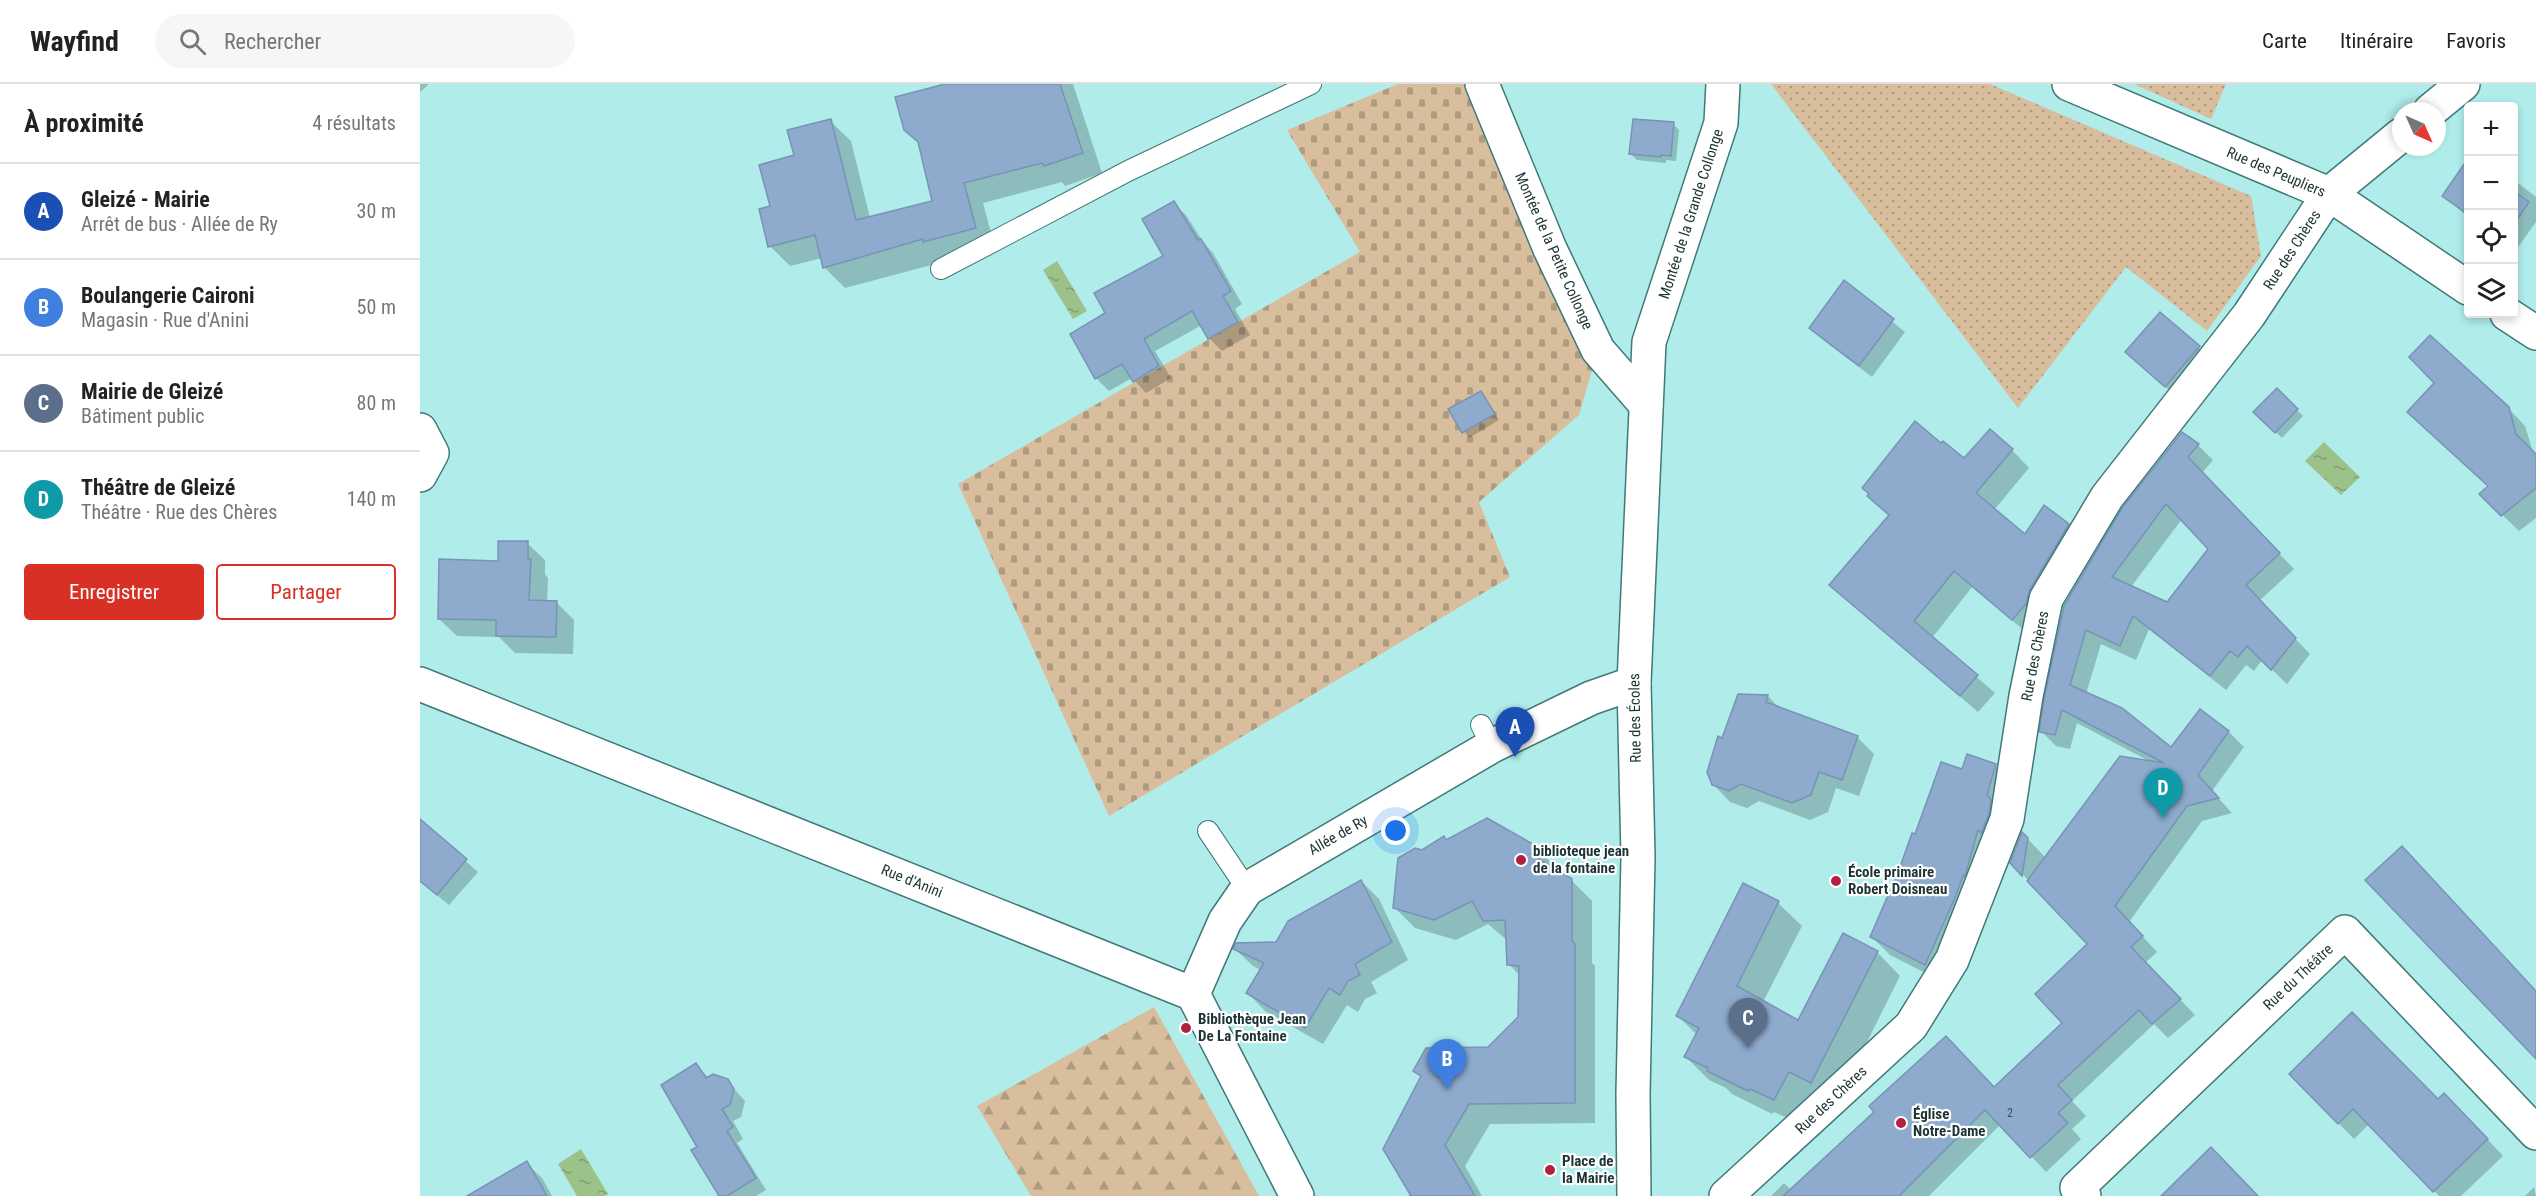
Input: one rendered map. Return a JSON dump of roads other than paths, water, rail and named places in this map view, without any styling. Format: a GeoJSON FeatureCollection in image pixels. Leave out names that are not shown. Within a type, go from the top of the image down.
{"type":"FeatureCollection","features":[{"type":"Feature","properties":{"kind":"street","name":"Montée de la Petite Collonge"},"geometry":{"type":"LineString","coordinates":[[1482,84],[1550,249],[1598,350],[1646,405]]}},
{"type":"Feature","properties":{"kind":"street","name":"Montée de la Grande Collonge"},"geometry":{"type":"LineString","coordinates":[[1649,342],[1721,123],[1724,84]]}},
{"type":"Feature","properties":{"kind":"street","name":"Rue des Peupliers"},"geometry":{"type":"LineString","coordinates":[[2069,84],[2329,194],[2464,285]]}},
{"type":"Feature","properties":{"kind":"street"},"geometry":{"type":"LineString","coordinates":[[2441,102],[2463,84]]}},
{"type":"Feature","properties":{"kind":"street","name":"Rue des Chères"},"geometry":{"type":"LineString","coordinates":[[1726,1196],[1911,1026],[1952,960],[2007,819],[2026,696],[2046,599],[2107,497],[2249,315],[2329,194],[2392,142]]}},
{"type":"Feature","properties":{"kind":"street"},"geometry":{"type":"LineString","coordinates":[[2513,318],[2536,333]]}},
{"type":"Feature","properties":{"kind":"street","name":"Rue des Écoles"},"geometry":{"type":"LineString","coordinates":[[1634,1196],[1633,1094],[1638,857],[1634,683],[1649,342]]}},
{"type":"Feature","properties":{"kind":"street"},"geometry":{"type":"LineString","coordinates":[[420,430],[432,453],[420,476]]}},
{"type":"Feature","properties":{"kind":"street","name":"Allée de Ry"},"geometry":{"type":"LineString","coordinates":[[1193,994],[1225,921],[1247,889],[1487,736],[1634,683]]}},
{"type":"Feature","properties":{"kind":"street","name":"Rue d'Anini"},"geometry":{"type":"LineString","coordinates":[[420,684],[1193,994]]}},
{"type":"Feature","properties":{"kind":"street","name":"Rue du Théâtre"},"geometry":{"type":"LineString","coordinates":[[2080,1192],[2345,932],[2536,1133]]}},
{"type":"Feature","properties":{"kind":"street"},"geometry":{"type":"LineString","coordinates":[[1193,994],[1297,1196]]}},
{"type":"Feature","properties":{"kind":"lane"},"geometry":{"type":"LineString","coordinates":[[941,269],[1128,171],[1311,84]]}},
{"type":"Feature","properties":{"kind":"lane"},"geometry":{"type":"LineString","coordinates":[[1208,831],[1247,889]]}},
{"type":"Feature","properties":{"kind":"water"},"geometry":{"type":"Polygon","coordinates":[[[1057,261],[1087,311],[1073,319],[1043,270],[1057,261]]]}},
{"type":"Feature","properties":{"kind":"water"},"geometry":{"type":"Polygon","coordinates":[[[2324,442],[2360,477],[2341,495],[2305,461],[2324,442]]]}},
{"type":"Feature","properties":{"kind":"water"},"geometry":{"type":"Polygon","coordinates":[[[581,1149],[608,1194],[577,1196],[558,1164],[581,1149]]]}},
{"type":"Feature","properties":{"kind":"place","name":"Gleizé - Mairie"},"geometry":{"type":"Point","coordinates":[1515,757]}},
{"type":"Feature","properties":{"kind":"place","name":"Théâtre de Gleizé"},"geometry":{"type":"Point","coordinates":[2163,818]}},
{"type":"Feature","properties":{"kind":"place","name":"biblioteque jean de la fontaine"},"geometry":{"type":"Point","coordinates":[1521,860]}},
{"type":"Feature","properties":{"kind":"place","name":"École primaire Robert Doisneau"},"geometry":{"type":"Point","coordinates":[1836,881]}},
{"type":"Feature","properties":{"kind":"place","name":"Bibliothèque Jean De La Fontaine"},"geometry":{"type":"Point","coordinates":[1186,1028]}},
{"type":"Feature","properties":{"kind":"place","name":"Mairie de Gleizé"},"geometry":{"type":"Point","coordinates":[1748,1048]}},
{"type":"Feature","properties":{"kind":"place","name":"Boulangerie Caironi"},"geometry":{"type":"Point","coordinates":[1447,1089]}},
{"type":"Feature","properties":{"kind":"place","name":"Église Notre-Dame"},"geometry":{"type":"Point","coordinates":[1901,1123]}},
{"type":"Feature","properties":{"kind":"place","name":"Place de la Mairie"},"geometry":{"type":"Point","coordinates":[1550,1170]}}]}
